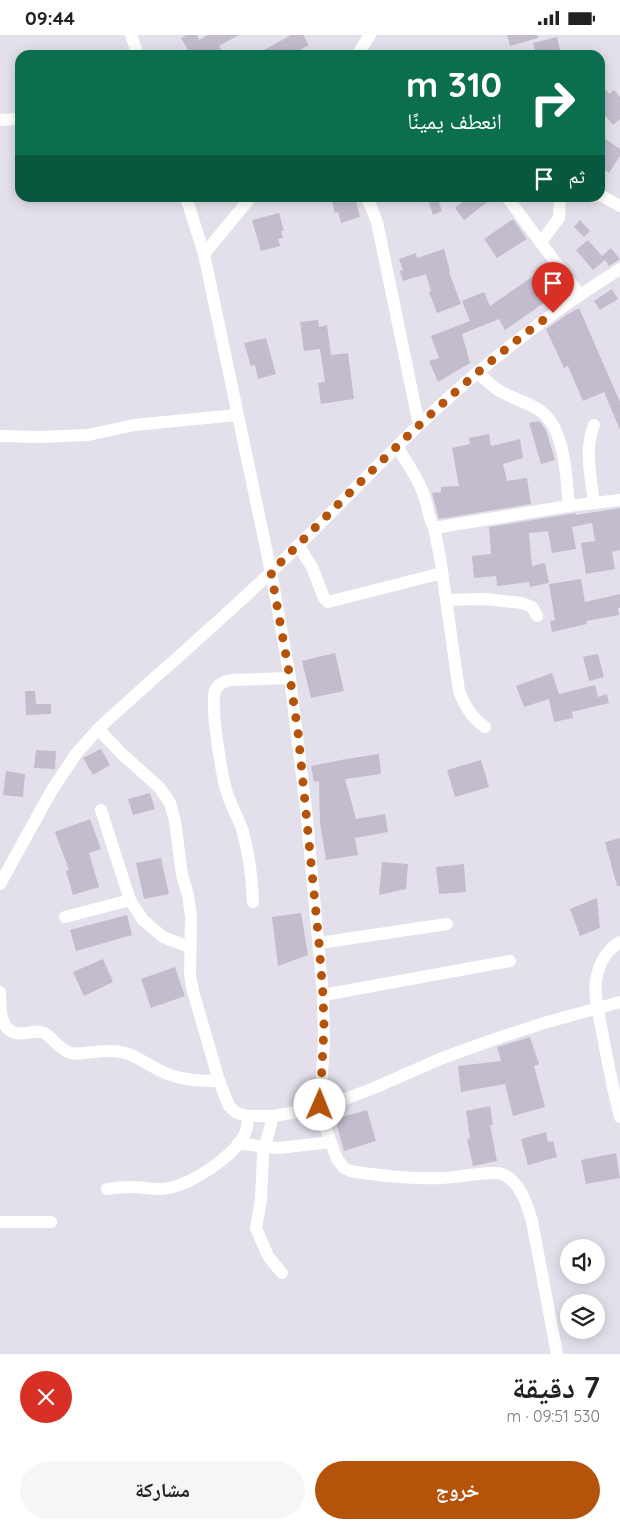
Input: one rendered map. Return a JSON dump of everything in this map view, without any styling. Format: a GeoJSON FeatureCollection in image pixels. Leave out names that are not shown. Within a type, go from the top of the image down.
{"type":"FeatureCollection","features":[{"type":"Feature","properties":{"kind":"street"},"geometry":{"type":"LineString","coordinates":[[130,35],[136,50]]}},
{"type":"Feature","properties":{"kind":"street"},"geometry":{"type":"LineString","coordinates":[[360,50],[370,35]]}},
{"type":"Feature","properties":{"kind":"street"},"geometry":{"type":"LineString","coordinates":[[0,119],[15,119]]}},
{"type":"Feature","properties":{"kind":"street"},"geometry":{"type":"LineString","coordinates":[[605,198],[620,206]]}},
{"type":"Feature","properties":{"kind":"street"},"geometry":{"type":"LineString","coordinates":[[188,202],[204,255],[271,572],[290,678],[298,732],[323,995],[324,1043],[320,1105],[330,1142],[337,1159],[344,1168],[350,1171],[416,1179],[444,1178],[491,1172],[503,1174],[514,1184],[526,1200],[532,1221],[557,1354]]}},
{"type":"Feature","properties":{"kind":"street"},"geometry":{"type":"LineString","coordinates":[[204,255],[247,202]]}},
{"type":"Feature","properties":{"kind":"street"},"geometry":{"type":"LineString","coordinates":[[369,202],[377,222],[419,425]]}},
{"type":"Feature","properties":{"kind":"street"},"geometry":{"type":"LineString","coordinates":[[511,202],[579,295]]}},
{"type":"Feature","properties":{"kind":"street"},"geometry":{"type":"LineString","coordinates":[[541,242],[559,218],[560,202]]}},
{"type":"Feature","properties":{"kind":"street"},"geometry":{"type":"LineString","coordinates":[[0,884],[6,863],[52,790],[76,754],[98,729],[271,572],[397,446],[477,372],[540,323],[620,269]]}},
{"type":"Feature","properties":{"kind":"street"},"geometry":{"type":"LineString","coordinates":[[477,372],[498,390],[540,411],[552,423],[559,438],[565,467],[569,506]]}},
{"type":"Feature","properties":{"kind":"street"},"geometry":{"type":"LineString","coordinates":[[0,436],[88,435],[134,425],[237,415]]}},
{"type":"Feature","properties":{"kind":"street"},"geometry":{"type":"LineString","coordinates":[[594,425],[588,451],[594,503]]}},
{"type":"Feature","properties":{"kind":"street"},"geometry":{"type":"LineString","coordinates":[[397,446],[420,487],[426,503],[428,517],[434,528],[459,691],[474,719],[485,727]]}},
{"type":"Feature","properties":{"kind":"street"},"geometry":{"type":"LineString","coordinates":[[434,528],[569,506],[620,500]]}},
{"type":"Feature","properties":{"kind":"street"},"geometry":{"type":"LineString","coordinates":[[298,545],[312,567],[324,598],[328,602],[442,573]]}},
{"type":"Feature","properties":{"kind":"street"},"geometry":{"type":"LineString","coordinates":[[446,600],[485,599],[528,604],[537,616]]}},
{"type":"Feature","properties":{"kind":"street"},"geometry":{"type":"LineString","coordinates":[[253,902],[248,855],[241,829],[227,794],[222,770],[214,702],[215,691],[222,682],[230,680],[290,678]]}},
{"type":"Feature","properties":{"kind":"street"},"geometry":{"type":"LineString","coordinates":[[98,729],[122,754],[159,787],[170,803],[175,821],[182,875],[188,895],[191,917],[189,947],[190,975],[193,991],[219,1081],[229,1106],[237,1113],[248,1116],[273,1116],[345,1099],[440,1059],[495,1039],[620,1002]]}},
{"type":"Feature","properties":{"kind":"street"},"geometry":{"type":"LineString","coordinates":[[101,810],[130,900],[143,919],[163,937],[189,947]]}},
{"type":"Feature","properties":{"kind":"street"},"geometry":{"type":"LineString","coordinates":[[65,917],[130,900]]}},
{"type":"Feature","properties":{"kind":"street"},"geometry":{"type":"LineString","coordinates":[[319,943],[448,925]]}},
{"type":"Feature","properties":{"kind":"street"},"geometry":{"type":"LineString","coordinates":[[620,942],[605,954],[596,982],[596,1009],[620,1117]]}},
{"type":"Feature","properties":{"kind":"street"},"geometry":{"type":"LineString","coordinates":[[323,995],[510,961]]}},
{"type":"Feature","properties":{"kind":"street"},"geometry":{"type":"LineString","coordinates":[[0,992],[3,1022],[13,1033],[21,1035],[38,1032],[45,1034],[58,1046],[71,1053],[82,1054],[96,1051],[124,1052],[161,1072],[180,1078],[194,1081],[219,1081]]}},
{"type":"Feature","properties":{"kind":"street"},"geometry":{"type":"LineString","coordinates":[[107,1189],[130,1187],[168,1189],[180,1185],[213,1166],[243,1138],[248,1125],[248,1116]]}},
{"type":"Feature","properties":{"kind":"street"},"geometry":{"type":"LineString","coordinates":[[273,1116],[262,1161],[261,1201],[256,1228],[268,1256],[282,1273]]}},
{"type":"Feature","properties":{"kind":"street"},"geometry":{"type":"LineString","coordinates":[[238,1143],[279,1148],[330,1142]]}},
{"type":"Feature","properties":{"kind":"street"},"geometry":{"type":"LineString","coordinates":[[0,1222],[51,1222]]}},
{"type":"Feature","properties":{"kind":"building"},"geometry":{"type":"Polygon","coordinates":[[[186,35],[197,35],[199,40],[208,35],[239,35],[219,46],[221,50],[188,50],[181,38],[186,35]]]}},
{"type":"Feature","properties":{"kind":"building"},"geometry":{"type":"Polygon","coordinates":[[[291,35],[303,35],[309,45],[300,50],[264,50],[291,35]]]}},
{"type":"Feature","properties":{"kind":"building"},"geometry":{"type":"Polygon","coordinates":[[[507,35],[538,35],[538,38],[510,46],[507,35]]]}},
{"type":"Feature","properties":{"kind":"building"},"geometry":{"type":"Polygon","coordinates":[[[557,37],[560,50],[535,50],[533,43],[557,37]]]}},
{"type":"Feature","properties":{"kind":"building"},"geometry":{"type":"Polygon","coordinates":[[[614,90],[620,97],[620,119],[613,125],[605,116],[605,91],[609,94],[614,90]]]}},
{"type":"Feature","properties":{"kind":"building"},"geometry":{"type":"Polygon","coordinates":[[[605,138],[620,149],[620,156],[609,173],[605,170],[605,138]]]}},
{"type":"Feature","properties":{"kind":"building"},"geometry":{"type":"Polygon","coordinates":[[[332,202],[356,202],[360,217],[341,223],[338,212],[335,213],[332,202]]]}},
{"type":"Feature","properties":{"kind":"building"},"geometry":{"type":"Polygon","coordinates":[[[429,202],[439,202],[442,211],[433,215],[429,202]]]}},
{"type":"Feature","properties":{"kind":"building"},"geometry":{"type":"Polygon","coordinates":[[[463,202],[487,202],[464,220],[455,208],[463,202]]]}},
{"type":"Feature","properties":{"kind":"building"},"geometry":{"type":"Polygon","coordinates":[[[279,213],[284,231],[281,231],[283,238],[278,239],[280,246],[261,251],[252,220],[279,213]]]}},
{"type":"Feature","properties":{"kind":"building"},"geometry":{"type":"Polygon","coordinates":[[[513,219],[527,239],[497,258],[484,239],[513,219]]]}},
{"type":"Feature","properties":{"kind":"building"},"geometry":{"type":"Polygon","coordinates":[[[580,220],[590,231],[584,237],[574,227],[580,220]]]}},
{"type":"Feature","properties":{"kind":"building"},"geometry":{"type":"Polygon","coordinates":[[[588,240],[602,256],[611,248],[620,259],[609,266],[605,260],[593,270],[576,250],[588,240]]]}},
{"type":"Feature","properties":{"kind":"building"},"geometry":{"type":"Polygon","coordinates":[[[444,249],[449,272],[461,304],[437,313],[429,292],[431,291],[426,274],[403,281],[400,271],[403,270],[399,259],[416,253],[417,258],[444,249]]]}},
{"type":"Feature","properties":{"kind":"building"},"geometry":{"type":"Polygon","coordinates":[[[548,266],[565,288],[505,330],[499,319],[462,334],[470,363],[438,382],[429,361],[439,358],[431,336],[470,321],[462,301],[484,292],[490,306],[548,266]]]}},
{"type":"Feature","properties":{"kind":"building"},"geometry":{"type":"Polygon","coordinates":[[[612,289],[618,299],[600,310],[594,301],[612,289]]]}},
{"type":"Feature","properties":{"kind":"building"},"geometry":{"type":"Polygon","coordinates":[[[579,308],[620,402],[620,430],[604,392],[583,401],[568,366],[564,368],[546,329],[579,308]]]}},
{"type":"Feature","properties":{"kind":"building"},"geometry":{"type":"Polygon","coordinates":[[[318,320],[319,327],[327,325],[331,355],[348,353],[354,399],[321,404],[318,383],[325,382],[320,349],[304,351],[300,322],[318,320]]]}},
{"type":"Feature","properties":{"kind":"building"},"geometry":{"type":"Polygon","coordinates":[[[266,338],[276,374],[258,379],[255,365],[251,366],[244,343],[266,338]]]}},
{"type":"Feature","properties":{"kind":"building"},"geometry":{"type":"Polygon","coordinates":[[[539,421],[546,430],[555,460],[541,464],[529,423],[539,421]]]}},
{"type":"Feature","properties":{"kind":"building"},"geometry":{"type":"Polygon","coordinates":[[[489,434],[491,446],[520,439],[523,458],[503,464],[507,481],[527,478],[531,504],[439,519],[432,493],[441,492],[441,487],[459,486],[452,448],[470,444],[469,438],[489,434]]]}},
{"type":"Feature","properties":{"kind":"building"},"geometry":{"type":"Polygon","coordinates":[[[620,508],[620,550],[612,552],[615,569],[586,574],[581,543],[595,541],[592,523],[572,527],[576,549],[552,553],[548,531],[529,533],[532,566],[545,563],[549,583],[530,587],[529,582],[497,586],[496,576],[474,578],[472,556],[491,554],[489,527],[620,508]]]}},
{"type":"Feature","properties":{"kind":"building"},"geometry":{"type":"Polygon","coordinates":[[[581,579],[585,602],[620,594],[619,615],[586,621],[587,624],[552,632],[550,621],[555,620],[549,584],[581,579]]]}},
{"type":"Feature","properties":{"kind":"building"},"geometry":{"type":"Polygon","coordinates":[[[335,653],[344,691],[311,698],[302,661],[335,653]]]}},
{"type":"Feature","properties":{"kind":"building"},"geometry":{"type":"Polygon","coordinates":[[[598,654],[604,677],[589,681],[583,657],[598,654]]]}},
{"type":"Feature","properties":{"kind":"building"},"geometry":{"type":"Polygon","coordinates":[[[552,673],[559,694],[595,685],[598,697],[607,694],[609,703],[572,712],[573,718],[554,722],[549,699],[524,707],[516,686],[552,673]]]}},
{"type":"Feature","properties":{"kind":"building"},"geometry":{"type":"Polygon","coordinates":[[[25,691],[35,691],[36,704],[51,704],[51,714],[26,715],[25,691]]]}},
{"type":"Feature","properties":{"kind":"building"},"geometry":{"type":"Polygon","coordinates":[[[101,749],[110,765],[93,775],[83,758],[101,749]]]}},
{"type":"Feature","properties":{"kind":"building"},"geometry":{"type":"Polygon","coordinates":[[[36,750],[56,751],[55,769],[34,768],[36,750]]]}},
{"type":"Feature","properties":{"kind":"building"},"geometry":{"type":"Polygon","coordinates":[[[379,754],[381,774],[345,779],[356,819],[385,814],[388,832],[355,838],[358,855],[326,860],[320,823],[319,781],[314,782],[311,766],[379,754]]]}},
{"type":"Feature","properties":{"kind":"building"},"geometry":{"type":"Polygon","coordinates":[[[481,760],[489,787],[455,797],[447,770],[481,760]]]}},
{"type":"Feature","properties":{"kind":"building"},"geometry":{"type":"Polygon","coordinates":[[[6,771],[25,774],[23,797],[3,795],[6,771]]]}},
{"type":"Feature","properties":{"kind":"building"},"geometry":{"type":"Polygon","coordinates":[[[150,793],[155,809],[133,815],[128,799],[150,793]]]}},
{"type":"Feature","properties":{"kind":"building"},"geometry":{"type":"Polygon","coordinates":[[[90,819],[101,849],[89,853],[99,887],[73,895],[66,871],[69,870],[55,832],[90,819]]]}},
{"type":"Feature","properties":{"kind":"building"},"geometry":{"type":"Polygon","coordinates":[[[620,838],[620,886],[617,886],[605,842],[620,838]]]}},
{"type":"Feature","properties":{"kind":"building"},"geometry":{"type":"Polygon","coordinates":[[[161,858],[169,894],[144,899],[136,863],[161,858]]]}},
{"type":"Feature","properties":{"kind":"building"},"geometry":{"type":"Polygon","coordinates":[[[382,862],[408,864],[406,889],[379,895],[382,862]]]}},
{"type":"Feature","properties":{"kind":"building"},"geometry":{"type":"Polygon","coordinates":[[[464,864],[466,892],[439,894],[436,867],[464,864]]]}},
{"type":"Feature","properties":{"kind":"building"},"geometry":{"type":"Polygon","coordinates":[[[597,898],[600,928],[580,936],[570,909],[597,898]]]}},
{"type":"Feature","properties":{"kind":"building"},"geometry":{"type":"Polygon","coordinates":[[[301,913],[308,955],[278,966],[272,917],[301,913]]]}},
{"type":"Feature","properties":{"kind":"building"},"geometry":{"type":"Polygon","coordinates":[[[127,915],[132,935],[76,951],[70,930],[127,915]]]}},
{"type":"Feature","properties":{"kind":"building"},"geometry":{"type":"Polygon","coordinates":[[[103,959],[113,982],[84,996],[73,972],[103,959]]]}},
{"type":"Feature","properties":{"kind":"building"},"geometry":{"type":"Polygon","coordinates":[[[175,967],[185,996],[151,1008],[141,979],[175,967]]]}},
{"type":"Feature","properties":{"kind":"building"},"geometry":{"type":"Polygon","coordinates":[[[530,1037],[539,1064],[534,1066],[545,1107],[513,1116],[505,1084],[461,1092],[458,1066],[501,1061],[497,1047],[530,1037]]]}},
{"type":"Feature","properties":{"kind":"building"},"geometry":{"type":"Polygon","coordinates":[[[490,1106],[493,1125],[490,1125],[497,1161],[473,1166],[467,1139],[470,1138],[466,1111],[490,1106]]]}},
{"type":"Feature","properties":{"kind":"building"},"geometry":{"type":"Polygon","coordinates":[[[367,1110],[376,1141],[344,1151],[335,1119],[367,1110]]]}},
{"type":"Feature","properties":{"kind":"building"},"geometry":{"type":"Polygon","coordinates":[[[546,1132],[548,1142],[553,1141],[557,1157],[528,1165],[521,1139],[546,1132]]]}},
{"type":"Feature","properties":{"kind":"building"},"geometry":{"type":"Polygon","coordinates":[[[616,1153],[620,1178],[586,1184],[581,1160],[616,1153]]]}},
{"type":"Feature","properties":{"kind":"route"},"geometry":{"type":"LineString","coordinates":[[320,1105],[324,1027],[319,943],[298,732],[271,572],[397,446],[445,401],[477,372],[553,313]]}}]}
